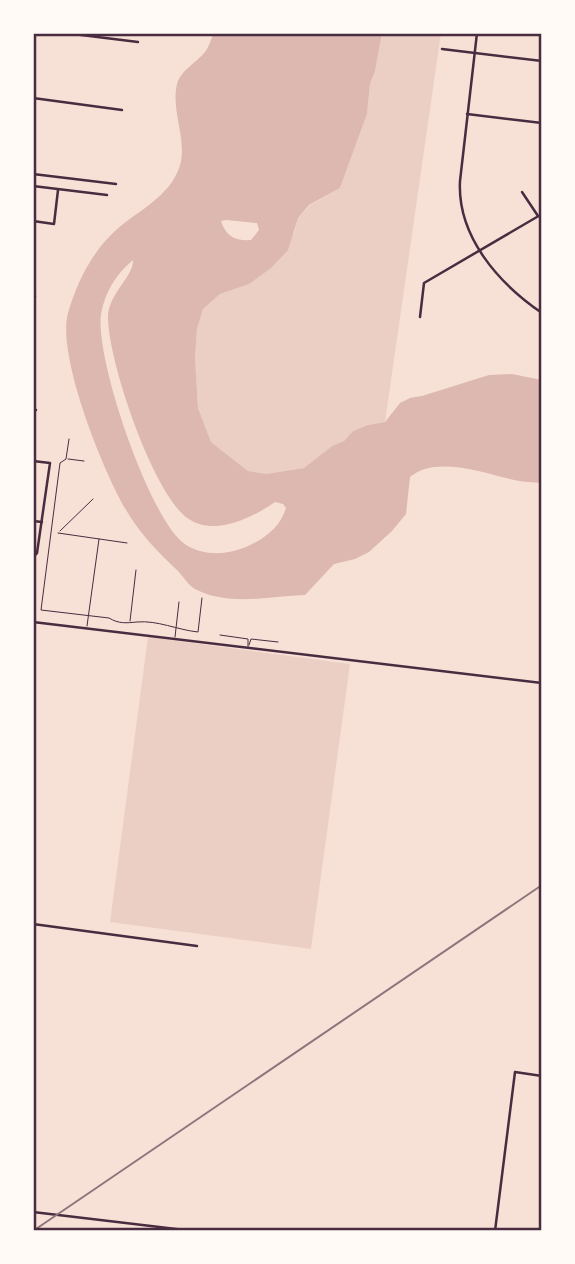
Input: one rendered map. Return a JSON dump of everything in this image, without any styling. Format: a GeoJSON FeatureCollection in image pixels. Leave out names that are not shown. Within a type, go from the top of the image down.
{"type":"FeatureCollection","features":[{"type":"Feature","properties":{"kind":"street"},"geometry":{"type":"LineString","coordinates":[[65,33],[138,42]]}},
{"type":"Feature","properties":{"kind":"street"},"geometry":{"type":"LineString","coordinates":[[477,33],[459,197],[462,215],[479,250],[502,279],[525,302],[542,313]]}},
{"type":"Feature","properties":{"kind":"street"},"geometry":{"type":"LineString","coordinates":[[442,49],[542,61]]}},
{"type":"Feature","properties":{"kind":"street"},"geometry":{"type":"LineString","coordinates":[[33,98],[122,110]]}},
{"type":"Feature","properties":{"kind":"street"},"geometry":{"type":"LineString","coordinates":[[467,114],[542,123]]}},
{"type":"Feature","properties":{"kind":"street"},"geometry":{"type":"LineString","coordinates":[[33,174],[116,184]]}},
{"type":"Feature","properties":{"kind":"street"},"geometry":{"type":"LineString","coordinates":[[33,187],[107,195]]}},
{"type":"Feature","properties":{"kind":"street"},"geometry":{"type":"LineString","coordinates":[[33,221],[54,224],[58,190]]}},
{"type":"Feature","properties":{"kind":"street"},"geometry":{"type":"LineString","coordinates":[[420,317],[424,283],[540,215],[522,192]]}},
{"type":"Feature","properties":{"kind":"street"},"geometry":{"type":"LineString","coordinates":[[33,309],[35,296]]}},
{"type":"Feature","properties":{"kind":"street"},"geometry":{"type":"LineString","coordinates":[[33,461],[50,463],[37,553],[33,557]]}},
{"type":"Feature","properties":{"kind":"street"},"geometry":{"type":"LineString","coordinates":[[33,521],[42,522]]}},
{"type":"Feature","properties":{"kind":"street"},"geometry":{"type":"LineString","coordinates":[[33,622],[542,683]]}},
{"type":"Feature","properties":{"kind":"street"},"geometry":{"type":"LineString","coordinates":[[33,924],[197,946]]}},
{"type":"Feature","properties":{"kind":"street"},"geometry":{"type":"LineString","coordinates":[[495,1231],[515,1072],[542,1076]]}},
{"type":"Feature","properties":{"kind":"street"},"geometry":{"type":"LineString","coordinates":[[33,1212],[193,1231]]}},
{"type":"Feature","properties":{"kind":"lane"},"geometry":{"type":"LineString","coordinates":[[66,459],[69,439]]}},
{"type":"Feature","properties":{"kind":"lane"},"geometry":{"type":"LineString","coordinates":[[84,461],[66,459],[60,463],[41,610],[109,618],[116,622],[138,621],[176,626],[184,631],[198,632],[202,598]]}},
{"type":"Feature","properties":{"kind":"lane"},"geometry":{"type":"LineString","coordinates":[[58,533],[93,499]]}},
{"type":"Feature","properties":{"kind":"lane"},"geometry":{"type":"LineString","coordinates":[[52,533],[127,543]]}},
{"type":"Feature","properties":{"kind":"lane"},"geometry":{"type":"LineString","coordinates":[[87,628],[99,539]]}},
{"type":"Feature","properties":{"kind":"lane"},"geometry":{"type":"LineString","coordinates":[[130,623],[136,570]]}},
{"type":"Feature","properties":{"kind":"lane"},"geometry":{"type":"LineString","coordinates":[[174,639],[179,602]]}},
{"type":"Feature","properties":{"kind":"lane"},"geometry":{"type":"LineString","coordinates":[[220,635],[248,639],[248,648]]}},
{"type":"Feature","properties":{"kind":"lane"},"geometry":{"type":"LineString","coordinates":[[248,648],[251,639],[278,642]]}},
{"type":"Feature","properties":{"kind":"shaded area"},"geometry":{"type":"Polygon","coordinates":[[[214,33],[382,33],[370,84],[367,114],[340,188],[309,205],[298,218],[288,250],[271,268],[249,284],[220,294],[203,309],[197,329],[195,358],[198,408],[211,442],[248,471],[266,474],[304,468],[332,446],[344,441],[353,431],[385,422],[400,403],[410,398],[489,375],[512,374],[542,380],[542,483],[517,481],[446,466],[420,471],[410,477],[406,514],[392,531],[369,552],[334,564],[305,595],[222,598],[190,585],[141,532],[121,500],[97,448],[69,358],[66,333],[68,313],[86,268],[107,239],[158,198],[177,173],[182,152],[176,107],[177,84],[185,71],[205,52],[214,33]],[[221,221],[223,226],[236,239],[251,240],[259,230],[257,223],[221,221]],[[133,260],[116,277],[105,298],[101,314],[101,335],[115,397],[139,467],[153,499],[181,541],[195,550],[212,553],[246,547],[275,527],[286,508],[283,504],[275,502],[244,519],[220,526],[197,523],[186,517],[159,481],[134,423],[115,363],[108,317],[112,301],[130,272],[133,260]]]}},
{"type":"Feature","properties":{"kind":"shaded area"},"geometry":{"type":"Polygon","coordinates":[[[382,33],[441,33],[385,422],[353,431],[344,441],[332,446],[304,468],[266,474],[248,471],[211,442],[198,408],[195,358],[197,329],[203,309],[220,294],[249,284],[294,233],[298,218],[309,206],[340,188],[367,114],[370,84],[382,33]]]}},
{"type":"Feature","properties":{"kind":"shaded area"},"geometry":{"type":"Polygon","coordinates":[[[148,637],[350,664],[311,949],[110,922],[148,637]]]}},
{"type":"Feature","properties":{"kind":"railway"},"geometry":{"type":"LineString","coordinates":[[33,1231],[542,885]]}}]}
